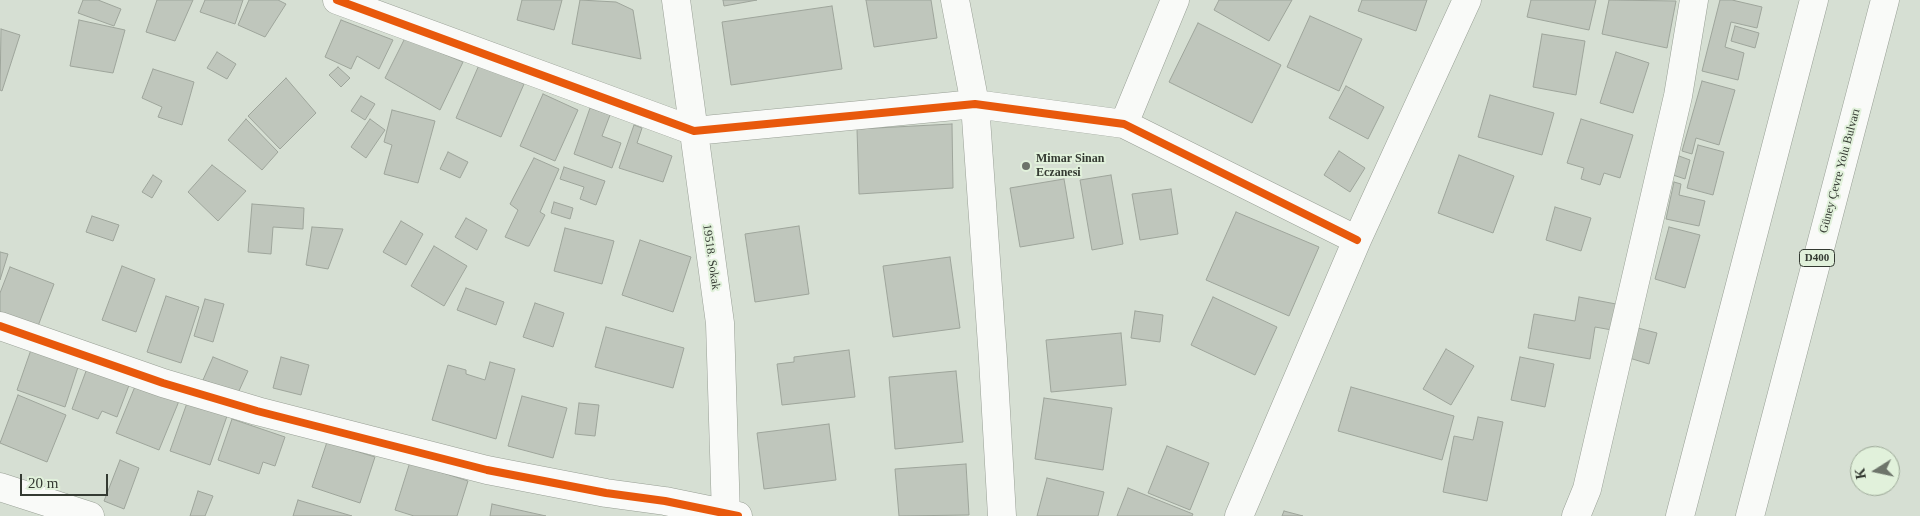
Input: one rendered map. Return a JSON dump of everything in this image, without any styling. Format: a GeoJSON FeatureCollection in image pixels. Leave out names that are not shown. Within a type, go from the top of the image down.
{"type":"FeatureCollection","features":[{"type":"Feature","properties":{"kind":"main road"},"geometry":{"type":"LineString","coordinates":[[337,0],[378,7],[694,131],[975,104],[1124,124],[1356,240]]}},
{"type":"Feature","properties":{"kind":"main road","name":"19518. Sokak"},"geometry":{"type":"LineString","coordinates":[[676,0],[720,323],[730,515]]}},
{"type":"Feature","properties":{"kind":"main road"},"geometry":{"type":"LineString","coordinates":[[955,0],[975,104],[994,359],[1002,516]]}},
{"type":"Feature","properties":{"kind":"main road"},"geometry":{"type":"LineString","coordinates":[[1124,124],[1175,0]]}},
{"type":"Feature","properties":{"kind":"main road"},"geometry":{"type":"LineString","coordinates":[[1239,516],[1356,240],[1467,0]]}},
{"type":"Feature","properties":{"kind":"main road"},"geometry":{"type":"LineString","coordinates":[[1576,516],[1587,490],[1678,96],[1694,0]]}},
{"type":"Feature","properties":{"kind":"main road"},"geometry":{"type":"LineString","coordinates":[[1680,516],[1814,0]]}},
{"type":"Feature","properties":{"kind":"main road","name":"Güney Çevre Yolu Bulvarı"},"geometry":{"type":"LineString","coordinates":[[1750,516],[1885,0]]}},
{"type":"Feature","properties":{"kind":"main road"},"geometry":{"type":"LineString","coordinates":[[0,326],[163,384],[257,412],[487,470],[730,515]]}},
{"type":"Feature","properties":{"kind":"main road"},"geometry":{"type":"LineString","coordinates":[[0,487],[90,516]]}},
{"type":"Feature","properties":{"kind":"building"},"geometry":{"type":"Polygon","coordinates":[[[83,0],[98,0],[121,9],[114,26],[78,13],[83,0]]]}},
{"type":"Feature","properties":{"kind":"building"},"geometry":{"type":"Polygon","coordinates":[[[157,0],[193,0],[175,41],[146,32],[157,0]]]}},
{"type":"Feature","properties":{"kind":"building"},"geometry":{"type":"Polygon","coordinates":[[[205,0],[243,0],[235,24],[200,12],[205,0]]]}},
{"type":"Feature","properties":{"kind":"building"},"geometry":{"type":"Polygon","coordinates":[[[249,0],[278,0],[286,4],[265,37],[238,25],[249,0]]]}},
{"type":"Feature","properties":{"kind":"building"},"geometry":{"type":"Polygon","coordinates":[[[522,0],[562,0],[554,30],[517,20],[522,0]]]}},
{"type":"Feature","properties":{"kind":"building"},"geometry":{"type":"Polygon","coordinates":[[[580,0],[616,2],[633,10],[641,59],[572,44],[580,0]]]}},
{"type":"Feature","properties":{"kind":"building"},"geometry":{"type":"Polygon","coordinates":[[[723,0],[757,0],[724,6],[723,0]]]}},
{"type":"Feature","properties":{"kind":"building"},"geometry":{"type":"Polygon","coordinates":[[[866,0],[931,0],[937,38],[874,47],[866,0]]]}},
{"type":"Feature","properties":{"kind":"building"},"geometry":{"type":"Polygon","coordinates":[[[1219,0],[1292,0],[1269,41],[1214,10],[1219,0]]]}},
{"type":"Feature","properties":{"kind":"building"},"geometry":{"type":"Polygon","coordinates":[[[1362,0],[1427,0],[1416,31],[1358,11],[1362,0]]]}},
{"type":"Feature","properties":{"kind":"building"},"geometry":{"type":"Polygon","coordinates":[[[1531,0],[1596,0],[1589,30],[1527,17],[1531,0]]]}},
{"type":"Feature","properties":{"kind":"building"},"geometry":{"type":"Polygon","coordinates":[[[1609,0],[1676,1],[1667,48],[1602,34],[1609,0]]]}},
{"type":"Feature","properties":{"kind":"building"},"geometry":{"type":"Polygon","coordinates":[[[1720,0],[1732,0],[1762,7],[1757,28],[1731,22],[1725,47],[1744,53],[1738,80],[1702,71],[1720,0]]]}},
{"type":"Feature","properties":{"kind":"building"},"geometry":{"type":"Polygon","coordinates":[[[832,6],[842,69],[731,85],[722,22],[832,6]]]}},
{"type":"Feature","properties":{"kind":"building"},"geometry":{"type":"Polygon","coordinates":[[[1310,16],[1362,39],[1339,91],[1287,67],[1310,16]]]}},
{"type":"Feature","properties":{"kind":"building"},"geometry":{"type":"Polygon","coordinates":[[[79,20],[125,30],[113,73],[70,66],[79,20]]]}},
{"type":"Feature","properties":{"kind":"building"},"geometry":{"type":"Polygon","coordinates":[[[341,20],[393,40],[379,69],[357,56],[351,69],[325,57],[341,20]]]}},
{"type":"Feature","properties":{"kind":"building"},"geometry":{"type":"Polygon","coordinates":[[[1198,23],[1281,65],[1252,123],[1169,82],[1198,23]]]}},
{"type":"Feature","properties":{"kind":"building"},"geometry":{"type":"Polygon","coordinates":[[[1735,26],[1759,33],[1755,48],[1731,41],[1735,26]]]}},
{"type":"Feature","properties":{"kind":"building"},"geometry":{"type":"Polygon","coordinates":[[[1,29],[20,35],[2,91],[0,90],[1,29]]]}},
{"type":"Feature","properties":{"kind":"building"},"geometry":{"type":"Polygon","coordinates":[[[1542,34],[1585,41],[1576,95],[1533,87],[1542,34]]]}},
{"type":"Feature","properties":{"kind":"building"},"geometry":{"type":"Polygon","coordinates":[[[405,38],[463,62],[440,110],[385,78],[405,38]]]}},
{"type":"Feature","properties":{"kind":"building"},"geometry":{"type":"Polygon","coordinates":[[[217,52],[236,64],[227,79],[207,68],[217,52]]]}},
{"type":"Feature","properties":{"kind":"building"},"geometry":{"type":"Polygon","coordinates":[[[1616,52],[1649,63],[1633,113],[1600,103],[1616,52]]]}},
{"type":"Feature","properties":{"kind":"building"},"geometry":{"type":"Polygon","coordinates":[[[479,65],[524,84],[501,137],[456,118],[479,65]]]}},
{"type":"Feature","properties":{"kind":"building"},"geometry":{"type":"Polygon","coordinates":[[[338,67],[350,78],[341,87],[329,75],[338,67]]]}},
{"type":"Feature","properties":{"kind":"building"},"geometry":{"type":"Polygon","coordinates":[[[153,69],[194,82],[182,125],[158,117],[162,107],[142,98],[153,69]]]}},
{"type":"Feature","properties":{"kind":"building"},"geometry":{"type":"Polygon","coordinates":[[[286,78],[316,113],[280,149],[248,116],[286,78]]]}},
{"type":"Feature","properties":{"kind":"building"},"geometry":{"type":"Polygon","coordinates":[[[1702,81],[1735,90],[1719,145],[1696,138],[1692,154],[1682,151],[1702,81]]]}},
{"type":"Feature","properties":{"kind":"building"},"geometry":{"type":"Polygon","coordinates":[[[1346,86],[1384,107],[1368,139],[1329,118],[1346,86]]]}},
{"type":"Feature","properties":{"kind":"building"},"geometry":{"type":"Polygon","coordinates":[[[543,94],[578,110],[555,161],[520,146],[543,94]]]}},
{"type":"Feature","properties":{"kind":"building"},"geometry":{"type":"Polygon","coordinates":[[[1490,95],[1554,113],[1542,155],[1478,137],[1490,95]]]}},
{"type":"Feature","properties":{"kind":"building"},"geometry":{"type":"Polygon","coordinates":[[[361,96],[375,104],[365,120],[351,111],[361,96]]]}},
{"type":"Feature","properties":{"kind":"building"},"geometry":{"type":"Polygon","coordinates":[[[590,108],[610,115],[602,136],[621,143],[612,168],[574,154],[590,108]]]}},
{"type":"Feature","properties":{"kind":"building"},"geometry":{"type":"Polygon","coordinates":[[[392,110],[435,121],[418,183],[384,174],[392,145],[384,142],[392,110]]]}},
{"type":"Feature","properties":{"kind":"building"},"geometry":{"type":"Polygon","coordinates":[[[246,119],[278,152],[262,170],[228,140],[246,119]]]}},
{"type":"Feature","properties":{"kind":"building"},"geometry":{"type":"Polygon","coordinates":[[[370,119],[385,130],[366,158],[351,147],[370,119]]]}},
{"type":"Feature","properties":{"kind":"building"},"geometry":{"type":"Polygon","coordinates":[[[1581,119],[1633,135],[1620,178],[1604,173],[1600,185],[1581,179],[1584,168],[1567,163],[1581,119]]]}},
{"type":"Feature","properties":{"kind":"building"},"geometry":{"type":"Polygon","coordinates":[[[952,124],[953,188],[859,194],[857,129],[952,124]]]}},
{"type":"Feature","properties":{"kind":"building"},"geometry":{"type":"Polygon","coordinates":[[[634,125],[642,128],[637,143],[672,156],[663,182],[619,168],[634,125]]]}},
{"type":"Feature","properties":{"kind":"building"},"geometry":{"type":"Polygon","coordinates":[[[1698,145],[1724,152],[1713,195],[1687,188],[1698,145]]]}},
{"type":"Feature","properties":{"kind":"building"},"geometry":{"type":"Polygon","coordinates":[[[1339,151],[1365,168],[1350,192],[1324,175],[1339,151]]]}},
{"type":"Feature","properties":{"kind":"building"},"geometry":{"type":"Polygon","coordinates":[[[448,152],[468,162],[460,178],[440,169],[448,152]]]}},
{"type":"Feature","properties":{"kind":"building"},"geometry":{"type":"Polygon","coordinates":[[[1459,155],[1514,176],[1493,233],[1438,213],[1459,155]]]}},
{"type":"Feature","properties":{"kind":"building"},"geometry":{"type":"Polygon","coordinates":[[[1679,156],[1690,160],[1685,179],[1673,175],[1679,156]]]}},
{"type":"Feature","properties":{"kind":"building"},"geometry":{"type":"Polygon","coordinates":[[[534,158],[559,169],[540,212],[545,215],[529,246],[527,246],[505,237],[518,210],[510,204],[534,158]]]}},
{"type":"Feature","properties":{"kind":"building"},"geometry":{"type":"Polygon","coordinates":[[[212,165],[246,191],[218,221],[188,192],[212,165]]]}},
{"type":"Feature","properties":{"kind":"building"},"geometry":{"type":"Polygon","coordinates":[[[564,167],[605,181],[596,205],[580,199],[584,187],[560,179],[564,167]]]}},
{"type":"Feature","properties":{"kind":"building"},"geometry":{"type":"Polygon","coordinates":[[[153,175],[162,181],[152,198],[142,192],[153,175]]]}},
{"type":"Feature","properties":{"kind":"building"},"geometry":{"type":"Polygon","coordinates":[[[1111,175],[1123,244],[1092,250],[1080,180],[1111,175]]]}},
{"type":"Feature","properties":{"kind":"building"},"geometry":{"type":"Polygon","coordinates":[[[1064,179],[1074,238],[1020,247],[1010,188],[1064,179]]]}},
{"type":"Feature","properties":{"kind":"building"},"geometry":{"type":"Polygon","coordinates":[[[1674,182],[1681,184],[1679,195],[1705,201],[1699,226],[1666,219],[1674,182]]]}},
{"type":"Feature","properties":{"kind":"building"},"geometry":{"type":"Polygon","coordinates":[[[1171,189],[1178,234],[1140,240],[1132,194],[1171,189]]]}},
{"type":"Feature","properties":{"kind":"building"},"geometry":{"type":"Polygon","coordinates":[[[554,202],[573,208],[570,219],[551,213],[554,202]]]}},
{"type":"Feature","properties":{"kind":"building"},"geometry":{"type":"Polygon","coordinates":[[[252,204],[304,208],[303,229],[273,227],[271,254],[248,252],[252,204]]]}},
{"type":"Feature","properties":{"kind":"building"},"geometry":{"type":"Polygon","coordinates":[[[1555,207],[1591,218],[1581,251],[1546,240],[1555,207]]]}},
{"type":"Feature","properties":{"kind":"building"},"geometry":{"type":"Polygon","coordinates":[[[1236,212],[1319,247],[1289,316],[1206,280],[1236,212]]]}},
{"type":"Feature","properties":{"kind":"building"},"geometry":{"type":"Polygon","coordinates":[[[92,216],[119,225],[113,241],[86,232],[92,216]]]}},
{"type":"Feature","properties":{"kind":"building"},"geometry":{"type":"Polygon","coordinates":[[[466,218],[487,230],[477,250],[455,237],[466,218]]]}},
{"type":"Feature","properties":{"kind":"building"},"geometry":{"type":"Polygon","coordinates":[[[401,221],[423,234],[406,265],[383,252],[401,221]]]}},
{"type":"Feature","properties":{"kind":"building"},"geometry":{"type":"Polygon","coordinates":[[[799,226],[809,294],[755,302],[745,234],[799,226]]]}},
{"type":"Feature","properties":{"kind":"building"},"geometry":{"type":"Polygon","coordinates":[[[312,227],[343,229],[328,269],[306,265],[312,227]]]}},
{"type":"Feature","properties":{"kind":"building"},"geometry":{"type":"Polygon","coordinates":[[[1669,227],[1700,235],[1685,288],[1655,279],[1669,227]]]}},
{"type":"Feature","properties":{"kind":"building"},"geometry":{"type":"Polygon","coordinates":[[[565,228],[614,241],[602,284],[554,271],[565,228]]]}},
{"type":"Feature","properties":{"kind":"building"},"geometry":{"type":"Polygon","coordinates":[[[640,240],[691,257],[673,312],[622,295],[640,240]]]}},
{"type":"Feature","properties":{"kind":"building"},"geometry":{"type":"Polygon","coordinates":[[[434,246],[467,266],[444,306],[411,286],[434,246]]]}},
{"type":"Feature","properties":{"kind":"building"},"geometry":{"type":"Polygon","coordinates":[[[0,252],[8,254],[0,280],[0,252]]]}},
{"type":"Feature","properties":{"kind":"building"},"geometry":{"type":"Polygon","coordinates":[[[950,257],[960,328],[893,337],[883,266],[950,257]]]}},
{"type":"Feature","properties":{"kind":"building"},"geometry":{"type":"Polygon","coordinates":[[[122,266],[155,279],[136,332],[102,320],[122,266]]]}},
{"type":"Feature","properties":{"kind":"building"},"geometry":{"type":"Polygon","coordinates":[[[10,267],[54,284],[38,326],[0,312],[0,293],[10,267]]]}},
{"type":"Feature","properties":{"kind":"building"},"geometry":{"type":"Polygon","coordinates":[[[466,288],[504,302],[496,325],[457,310],[466,288]]]}},
{"type":"Feature","properties":{"kind":"building"},"geometry":{"type":"Polygon","coordinates":[[[166,296],[199,307],[181,363],[147,352],[166,296]]]}},
{"type":"Feature","properties":{"kind":"building"},"geometry":{"type":"Polygon","coordinates":[[[1213,297],[1277,327],[1255,375],[1191,345],[1213,297]]]}},
{"type":"Feature","properties":{"kind":"building"},"geometry":{"type":"Polygon","coordinates":[[[1579,297],[1616,304],[1612,330],[1595,327],[1590,359],[1528,348],[1534,314],[1575,321],[1579,297]]]}},
{"type":"Feature","properties":{"kind":"building"},"geometry":{"type":"Polygon","coordinates":[[[205,299],[224,304],[213,342],[194,336],[205,299]]]}},
{"type":"Feature","properties":{"kind":"building"},"geometry":{"type":"Polygon","coordinates":[[[535,303],[564,313],[553,347],[523,337],[535,303]]]}},
{"type":"Feature","properties":{"kind":"building"},"geometry":{"type":"Polygon","coordinates":[[[1135,311],[1163,315],[1160,342],[1131,338],[1135,311]]]}},
{"type":"Feature","properties":{"kind":"building"},"geometry":{"type":"Polygon","coordinates":[[[606,327],[684,348],[673,388],[595,367],[606,327]]]}},
{"type":"Feature","properties":{"kind":"building"},"geometry":{"type":"Polygon","coordinates":[[[1634,327],[1657,333],[1649,364],[1626,357],[1634,327]]]}},
{"type":"Feature","properties":{"kind":"building"},"geometry":{"type":"Polygon","coordinates":[[[1121,333],[1126,385],[1051,392],[1046,340],[1121,333]]]}},
{"type":"Feature","properties":{"kind":"building"},"geometry":{"type":"Polygon","coordinates":[[[33,344],[80,361],[65,407],[17,390],[33,344]]]}},
{"type":"Feature","properties":{"kind":"building"},"geometry":{"type":"Polygon","coordinates":[[[1446,349],[1474,366],[1451,405],[1423,389],[1446,349]]]}},
{"type":"Feature","properties":{"kind":"building"},"geometry":{"type":"Polygon","coordinates":[[[849,350],[855,397],[782,405],[777,364],[794,362],[794,357],[849,350]]]}},
{"type":"Feature","properties":{"kind":"building"},"geometry":{"type":"Polygon","coordinates":[[[213,357],[248,371],[238,393],[203,380],[213,357]]]}},
{"type":"Feature","properties":{"kind":"building"},"geometry":{"type":"Polygon","coordinates":[[[281,357],[309,365],[301,395],[273,388],[281,357]]]}},
{"type":"Feature","properties":{"kind":"building"},"geometry":{"type":"Polygon","coordinates":[[[1520,357],[1554,364],[1545,407],[1511,400],[1520,357]]]}},
{"type":"Feature","properties":{"kind":"building"},"geometry":{"type":"Polygon","coordinates":[[[490,362],[515,369],[496,439],[432,420],[448,365],[466,370],[466,374],[485,380],[490,362]]]}},
{"type":"Feature","properties":{"kind":"building"},"geometry":{"type":"Polygon","coordinates":[[[89,363],[131,380],[117,417],[102,411],[98,419],[72,409],[89,363]]]}},
{"type":"Feature","properties":{"kind":"building"},"geometry":{"type":"Polygon","coordinates":[[[956,371],[963,442],[895,449],[889,377],[956,371]]]}},
{"type":"Feature","properties":{"kind":"building"},"geometry":{"type":"Polygon","coordinates":[[[136,384],[179,401],[159,450],[116,433],[136,384]]]}},
{"type":"Feature","properties":{"kind":"building"},"geometry":{"type":"Polygon","coordinates":[[[1351,387],[1454,416],[1442,460],[1338,431],[1351,387]]]}},
{"type":"Feature","properties":{"kind":"building"},"geometry":{"type":"Polygon","coordinates":[[[18,395],[66,415],[47,462],[0,443],[18,395]]]}},
{"type":"Feature","properties":{"kind":"building"},"geometry":{"type":"Polygon","coordinates":[[[522,396],[567,408],[553,458],[508,446],[522,396]]]}},
{"type":"Feature","properties":{"kind":"building"},"geometry":{"type":"Polygon","coordinates":[[[1044,398],[1112,408],[1103,470],[1035,459],[1044,398]]]}},
{"type":"Feature","properties":{"kind":"building"},"geometry":{"type":"Polygon","coordinates":[[[187,403],[227,416],[210,465],[170,451],[187,403]]]}},
{"type":"Feature","properties":{"kind":"building"},"geometry":{"type":"Polygon","coordinates":[[[579,403],[599,405],[595,436],[575,434],[579,403]]]}},
{"type":"Feature","properties":{"kind":"building"},"geometry":{"type":"Polygon","coordinates":[[[1478,417],[1503,422],[1487,501],[1443,492],[1454,436],[1473,440],[1478,417]]]}},
{"type":"Feature","properties":{"kind":"building"},"geometry":{"type":"Polygon","coordinates":[[[232,419],[285,437],[275,466],[263,462],[259,474],[218,460],[232,419]]]}},
{"type":"Feature","properties":{"kind":"building"},"geometry":{"type":"Polygon","coordinates":[[[829,424],[836,480],[764,489],[757,433],[829,424]]]}},
{"type":"Feature","properties":{"kind":"building"},"geometry":{"type":"Polygon","coordinates":[[[327,442],[375,457],[360,503],[312,487],[327,442]]]}},
{"type":"Feature","properties":{"kind":"building"},"geometry":{"type":"Polygon","coordinates":[[[1167,446],[1209,463],[1190,510],[1148,493],[1167,446]]]}},
{"type":"Feature","properties":{"kind":"building"},"geometry":{"type":"Polygon","coordinates":[[[120,460],[139,468],[124,509],[104,501],[120,460]]]}},
{"type":"Feature","properties":{"kind":"building"},"geometry":{"type":"Polygon","coordinates":[[[410,462],[468,481],[457,516],[414,516],[395,510],[410,462]]]}},
{"type":"Feature","properties":{"kind":"building"},"geometry":{"type":"Polygon","coordinates":[[[966,464],[969,515],[899,516],[895,469],[966,464]]]}},
{"type":"Feature","properties":{"kind":"building"},"geometry":{"type":"Polygon","coordinates":[[[1047,478],[1104,492],[1098,516],[1037,516],[1047,478]]]}},
{"type":"Feature","properties":{"kind":"building"},"geometry":{"type":"Polygon","coordinates":[[[1128,488],[1193,514],[1192,516],[1117,516],[1128,488]]]}},
{"type":"Feature","properties":{"kind":"building"},"geometry":{"type":"Polygon","coordinates":[[[198,491],[213,496],[205,516],[190,516],[198,491]]]}},
{"type":"Feature","properties":{"kind":"building"},"geometry":{"type":"Polygon","coordinates":[[[298,500],[352,516],[293,516],[298,500]]]}},
{"type":"Feature","properties":{"kind":"building"},"geometry":{"type":"Polygon","coordinates":[[[492,504],[546,516],[490,516],[492,504]]]}},
{"type":"Feature","properties":{"kind":"building"},"geometry":{"type":"Polygon","coordinates":[[[1284,511],[1303,516],[1282,516],[1284,511]]]}},
{"type":"Feature","properties":{"kind":"cycle path"},"geometry":{"type":"LineString","coordinates":[[337,0],[694,131],[975,104],[1124,124],[1357,240]]}},
{"type":"Feature","properties":{"kind":"cycle path"},"geometry":{"type":"LineString","coordinates":[[0,326],[163,383],[257,411],[487,470],[606,493],[665,501],[738,516]]}},
{"type":"Feature","properties":{"kind":"place","name":"Mimar Sinan Eczanesi"},"geometry":{"type":"Point","coordinates":[1026,166]}}]}
